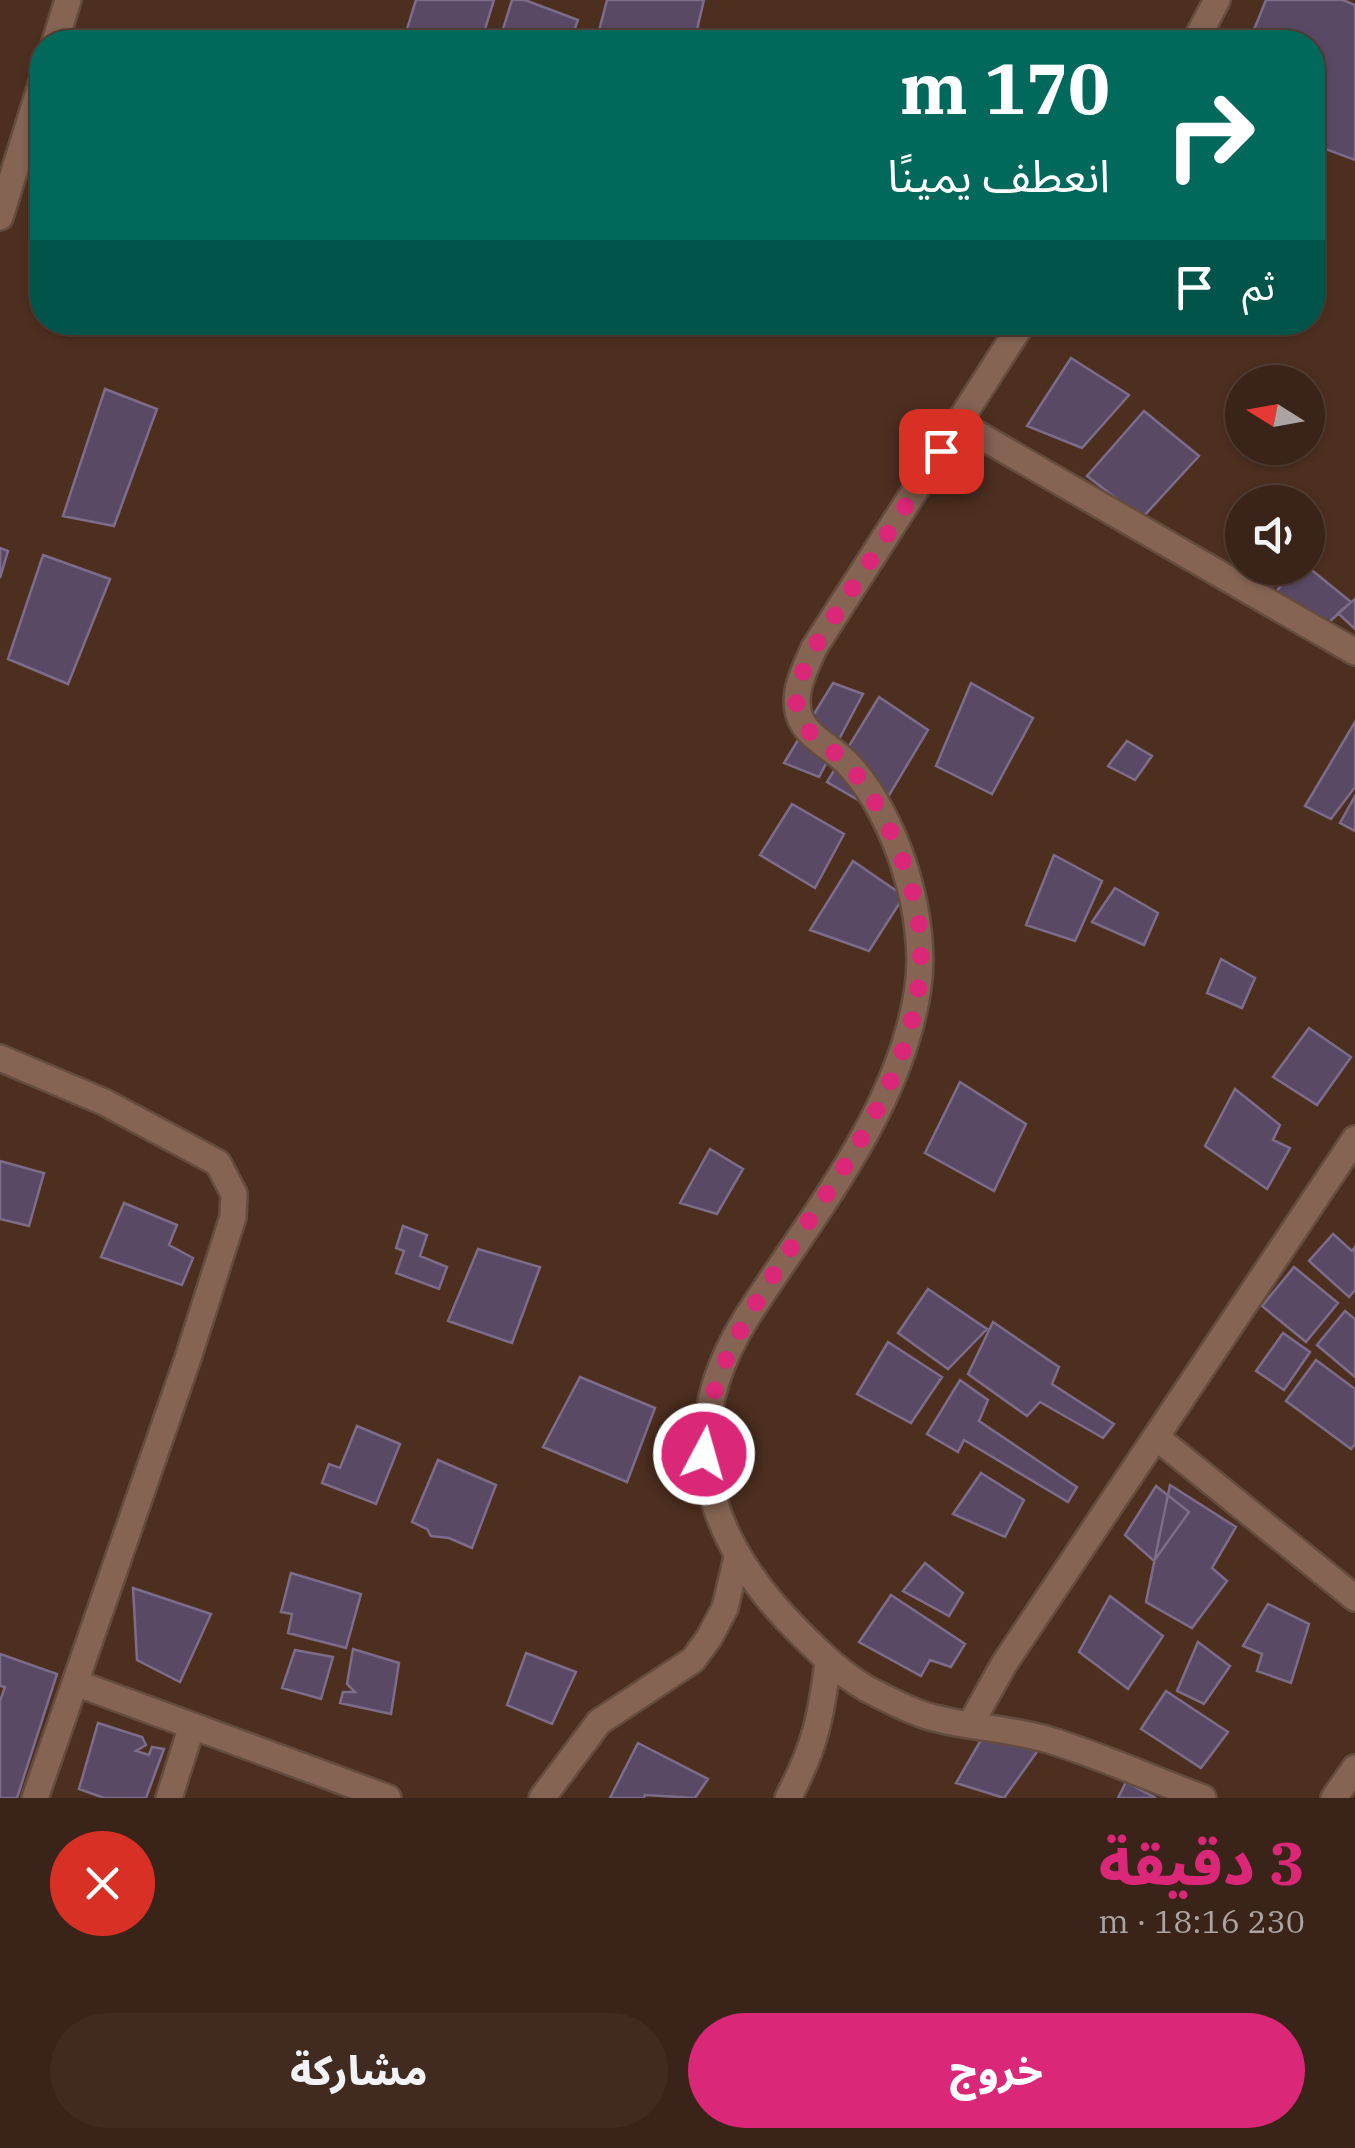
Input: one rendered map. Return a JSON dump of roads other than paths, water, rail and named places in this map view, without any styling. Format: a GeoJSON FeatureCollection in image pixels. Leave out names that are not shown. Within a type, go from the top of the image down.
{"type":"FeatureCollection","features":[{"type":"Feature","properties":{"kind":"street"},"geometry":{"type":"LineString","coordinates":[[59,30],[68,0]]}},
{"type":"Feature","properties":{"kind":"street"},"geometry":{"type":"LineString","coordinates":[[1202,30],[1218,0]]}},
{"type":"Feature","properties":{"kind":"street"},"geometry":{"type":"LineString","coordinates":[[0,216],[30,120]]}},
{"type":"Feature","properties":{"kind":"street"},"geometry":{"type":"LineString","coordinates":[[1015,335],[814,648],[800,681],[796,704],[800,718],[806,729],[847,762],[866,786],[911,885],[921,953],[918,989],[905,1048],[882,1100],[844,1168],[732,1341],[706,1414],[704,1454],[715,1505],[737,1557],[775,1608],[828,1661],[873,1692],[926,1716],[1046,1739],[1202,1798]]}},
{"type":"Feature","properties":{"kind":"street"},"geometry":{"type":"LineString","coordinates":[[958,424],[1355,652]]}},
{"type":"Feature","properties":{"kind":"street"},"geometry":{"type":"LineString","coordinates":[[0,1058],[104,1102],[218,1163],[234,1194],[233,1217],[222,1254],[35,1798]]}},
{"type":"Feature","properties":{"kind":"street"},"geometry":{"type":"LineString","coordinates":[[970,1724],[1004,1664],[1355,1139]]}},
{"type":"Feature","properties":{"kind":"street"},"geometry":{"type":"LineString","coordinates":[[1156,1437],[1355,1598]]}},
{"type":"Feature","properties":{"kind":"street"},"geometry":{"type":"LineString","coordinates":[[542,1798],[599,1722],[693,1660],[724,1608],[737,1557]]}},
{"type":"Feature","properties":{"kind":"street"},"geometry":{"type":"LineString","coordinates":[[788,1798],[811,1754],[820,1723],[828,1661]]}},
{"type":"Feature","properties":{"kind":"street"},"geometry":{"type":"LineString","coordinates":[[76,1683],[388,1798]]}},
{"type":"Feature","properties":{"kind":"street"},"geometry":{"type":"LineString","coordinates":[[170,1798],[192,1726]]}},
{"type":"Feature","properties":{"kind":"street"},"geometry":{"type":"LineString","coordinates":[[1334,1798],[1355,1768]]}}]}
